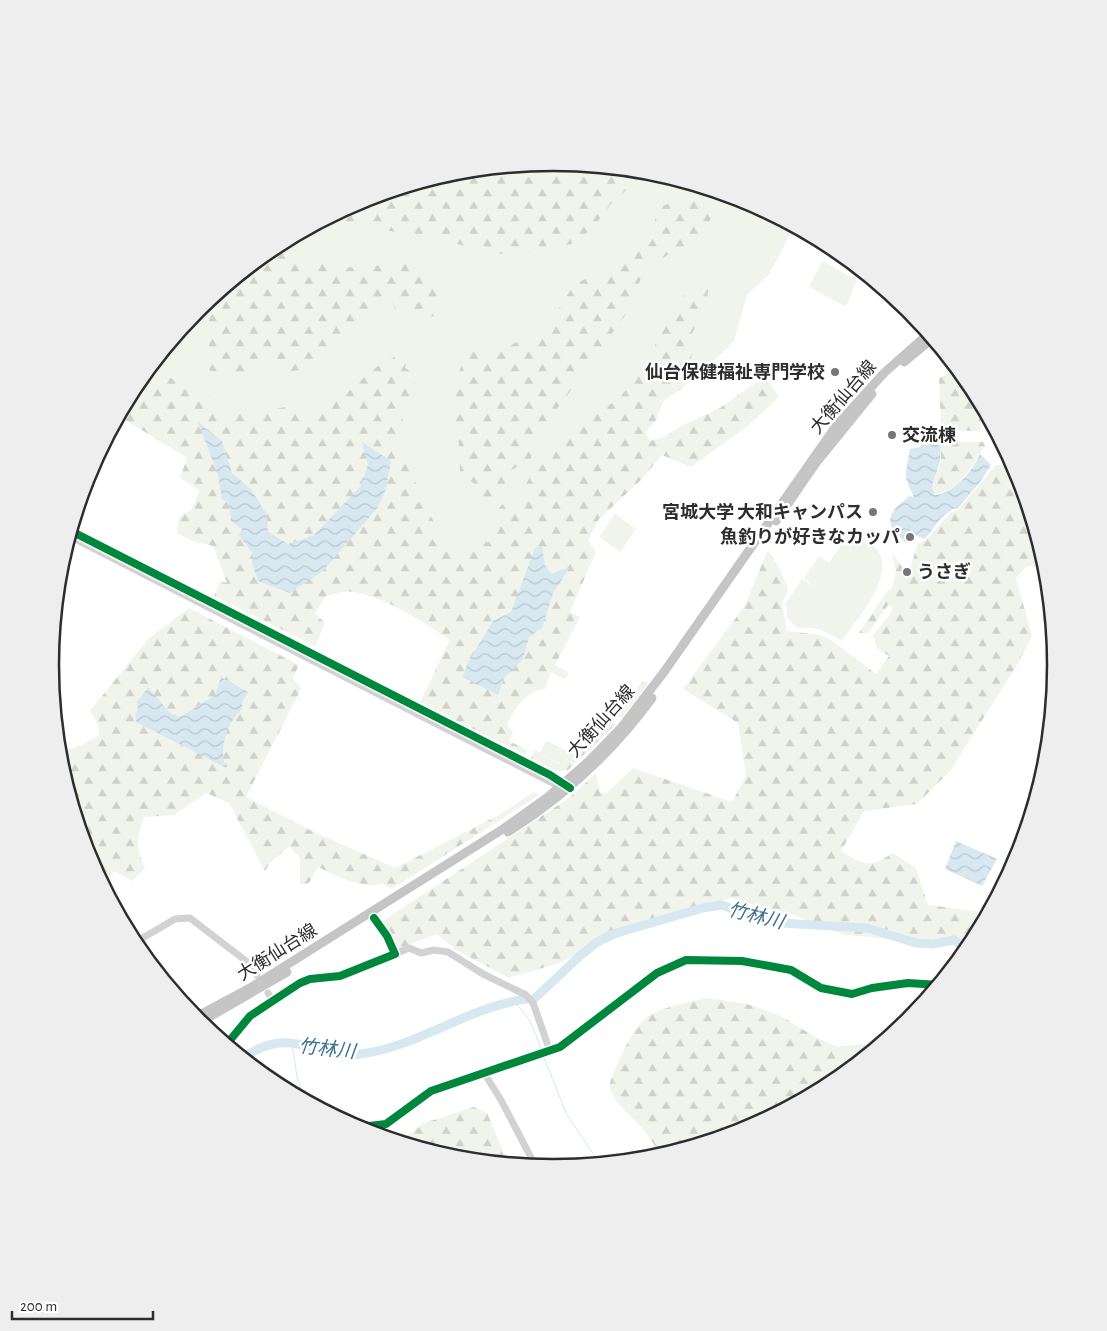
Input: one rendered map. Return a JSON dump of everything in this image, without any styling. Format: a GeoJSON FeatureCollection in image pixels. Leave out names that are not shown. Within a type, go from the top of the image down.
{"type":"FeatureCollection","features":[{"type":"Feature","properties":{"kind":"main road","name":"大衡仙台線"},"geometry":{"type":"LineString","coordinates":[[203,1013],[250,988],[394,898],[565,787],[632,715],[801,473],[850,410],[884,373],[924,338]]}},
{"type":"Feature","properties":{"kind":"main road","name":"大衡仙台線"},"geometry":{"type":"LineString","coordinates":[[208,1018],[374,918],[529,819],[621,738],[636,720],[810,472],[858,410],[903,363],[928,342]]}},
{"type":"Feature","properties":{"kind":"street"},"geometry":{"type":"LineString","coordinates":[[77,534],[565,787]]}},
{"type":"Feature","properties":{"kind":"street"},"geometry":{"type":"LineString","coordinates":[[75,539],[565,787]]}},
{"type":"Feature","properties":{"kind":"street"},"geometry":{"type":"LineString","coordinates":[[141,939],[176,919],[190,918],[246,961],[257,976]]}},
{"type":"Feature","properties":{"kind":"street"},"geometry":{"type":"LineString","coordinates":[[374,918],[387,936],[395,954]]}},
{"type":"Feature","properties":{"kind":"street"},"geometry":{"type":"LineString","coordinates":[[230,1040],[250,1016],[310,978],[340,976],[409,948],[421,953],[428,950],[446,951],[483,974],[522,992],[533,1003],[550,1050]]}},
{"type":"Feature","properties":{"kind":"street"},"geometry":{"type":"LineString","coordinates":[[371,1126],[386,1124],[431,1091],[560,1047],[657,973],[686,960],[742,960],[791,970],[821,988],[852,994],[872,988],[908,983],[931,985]]}},
{"type":"Feature","properties":{"kind":"street"},"geometry":{"type":"LineString","coordinates":[[268,993],[273,1001]]}},
{"type":"Feature","properties":{"kind":"street"},"geometry":{"type":"LineString","coordinates":[[484,1073],[501,1100],[532,1159]]}},
{"type":"Feature","properties":{"kind":"green space"},"geometry":{"type":"Polygon","coordinates":[[[554,171],[586,172],[639,178],[611,204],[592,229],[571,244],[530,252],[500,254],[431,238],[335,222],[364,208],[394,197],[457,180],[489,175],[554,171]]]}},
{"type":"Feature","properties":{"kind":"green space"},"geometry":{"type":"Polygon","coordinates":[[[521,172],[586,172],[650,180],[713,197],[743,208],[792,232],[769,274],[747,295],[734,341],[700,374],[634,423],[490,565],[439,558],[311,421],[229,421],[152,377],[182,339],[204,316],[252,273],[306,237],[364,208],[394,197],[457,180],[489,175],[521,172]]]}},
{"type":"Feature","properties":{"kind":"green space"},"geometry":{"type":"Polygon","coordinates":[[[674,200],[694,201],[714,213],[700,237],[646,267],[624,317],[536,438],[531,458],[507,473],[503,490],[491,504],[471,492],[474,484],[460,471],[458,425],[449,418],[453,384],[469,351],[511,345],[548,326],[575,283],[599,274],[654,224],[658,209],[674,200]]]}},
{"type":"Feature","properties":{"kind":"green space"},"geometry":{"type":"Polygon","coordinates":[[[282,252],[338,268],[417,263],[446,291],[440,317],[397,313],[390,298],[305,369],[274,374],[265,357],[238,380],[209,370],[209,311],[252,273],[282,252]]]}},
{"type":"Feature","properties":{"kind":"green space"},"geometry":{"type":"Polygon","coordinates":[[[824,262],[857,280],[847,304],[844,306],[811,288],[810,285],[821,263],[824,262]]]}},
{"type":"Feature","properties":{"kind":"green space"},"geometry":{"type":"Polygon","coordinates":[[[710,276],[706,308],[686,344],[692,355],[683,388],[664,400],[656,420],[645,432],[650,441],[664,437],[681,426],[720,408],[765,376],[779,397],[749,425],[691,467],[662,455],[641,480],[599,519],[588,540],[596,552],[570,612],[580,617],[555,665],[569,673],[565,679],[551,672],[545,689],[538,690],[526,697],[513,713],[507,725],[513,732],[509,741],[527,750],[525,755],[420,702],[450,640],[416,618],[391,605],[379,599],[350,592],[340,592],[326,596],[315,613],[325,623],[315,646],[214,596],[220,581],[227,583],[213,546],[192,541],[177,533],[179,517],[191,510],[200,491],[180,478],[187,458],[124,419],[156,371],[156,373],[201,389],[227,413],[251,409],[268,411],[293,405],[311,415],[347,393],[372,370],[399,354],[408,358],[405,368],[415,374],[415,387],[403,413],[400,448],[446,549],[463,553],[479,535],[488,543],[494,533],[496,512],[509,496],[517,500],[537,465],[593,410],[616,402],[653,357],[659,327],[680,298],[710,276]]]}},
{"type":"Feature","properties":{"kind":"green space"},"geometry":{"type":"Polygon","coordinates":[[[951,371],[982,418],[980,431],[947,430],[941,427],[939,378],[951,371]]]}},
{"type":"Feature","properties":{"kind":"green space"},"geometry":{"type":"Polygon","coordinates":[[[944,441],[983,442],[985,446],[959,482],[944,492],[935,494],[932,486],[941,461],[941,445],[944,441]]]}},
{"type":"Feature","properties":{"kind":"green space"},"geometry":{"type":"Polygon","coordinates":[[[996,465],[1006,465],[1022,506],[1039,567],[1027,566],[1016,578],[1032,636],[1017,665],[950,771],[917,804],[864,811],[841,851],[856,860],[867,863],[873,863],[893,853],[916,868],[928,905],[982,912],[962,945],[846,935],[793,915],[730,898],[676,914],[556,964],[509,978],[456,950],[437,934],[398,949],[381,922],[569,798],[596,773],[600,792],[606,794],[633,768],[732,802],[746,776],[738,723],[683,689],[744,607],[768,550],[780,569],[788,589],[782,604],[787,631],[820,635],[831,640],[876,674],[889,656],[877,648],[873,635],[889,616],[893,607],[888,605],[868,633],[859,633],[888,590],[892,588],[896,571],[892,553],[902,566],[903,573],[908,575],[918,543],[926,540],[950,513],[959,509],[996,465]]]}},
{"type":"Feature","properties":{"kind":"green space"},"geometry":{"type":"Polygon","coordinates":[[[615,514],[636,529],[620,552],[599,537],[615,514]]]}},
{"type":"Feature","properties":{"kind":"green space"},"geometry":{"type":"Polygon","coordinates":[[[848,535],[872,545],[878,551],[882,561],[882,573],[872,598],[842,641],[820,629],[796,627],[787,617],[786,603],[802,579],[813,587],[804,578],[819,556],[829,563],[848,535]]]}},
{"type":"Feature","properties":{"kind":"green space"},"geometry":{"type":"Polygon","coordinates":[[[189,608],[299,665],[293,678],[301,689],[246,797],[312,831],[395,868],[499,815],[534,792],[539,795],[392,889],[383,884],[366,885],[349,881],[318,867],[309,883],[300,885],[300,858],[289,846],[269,864],[265,871],[229,803],[206,793],[174,815],[144,817],[138,848],[145,868],[132,881],[114,871],[109,882],[96,855],[85,825],[66,750],[82,745],[99,735],[98,724],[90,711],[148,639],[189,608]]]}},
{"type":"Feature","properties":{"kind":"green space"},"geometry":{"type":"Polygon","coordinates":[[[643,681],[648,684],[621,718],[616,715],[643,681]]]}},
{"type":"Feature","properties":{"kind":"green space"},"geometry":{"type":"Polygon","coordinates":[[[611,720],[616,724],[568,770],[556,771],[531,758],[534,752],[559,764],[566,762],[581,752],[611,720]]]}},
{"type":"Feature","properties":{"kind":"green space"},"geometry":{"type":"Polygon","coordinates":[[[587,740],[589,742],[578,753],[587,740]]]}},
{"type":"Feature","properties":{"kind":"green space"},"geometry":{"type":"Polygon","coordinates":[[[547,741],[573,754],[575,751],[578,753],[572,759],[561,764],[534,752],[535,750],[540,752],[547,741]]]}},
{"type":"Feature","properties":{"kind":"green space"},"geometry":{"type":"Polygon","coordinates":[[[707,998],[747,1004],[781,1016],[815,1037],[838,1047],[873,1043],[828,1077],[772,1109],[743,1123],[713,1134],[657,1149],[644,1130],[616,1101],[609,1086],[625,1047],[637,1028],[650,1015],[678,1005],[707,998]]]}},
{"type":"Feature","properties":{"kind":"green space"},"geometry":{"type":"Polygon","coordinates":[[[474,1107],[487,1113],[506,1158],[457,1151],[405,1137],[424,1123],[474,1107]]]}},
{"type":"Feature","properties":{"kind":"water"},"geometry":{"type":"Polygon","coordinates":[[[198,422],[222,441],[232,473],[251,489],[267,515],[268,532],[288,544],[314,535],[360,487],[368,465],[362,442],[391,461],[386,489],[378,507],[323,571],[290,593],[258,581],[252,563],[252,552],[239,536],[242,529],[231,521],[229,503],[222,499],[218,475],[198,422]]]}},
{"type":"Feature","properties":{"kind":"water"},"geometry":{"type":"Polygon","coordinates":[[[923,444],[941,445],[940,461],[932,486],[935,495],[949,490],[962,480],[973,467],[980,454],[991,465],[980,482],[958,508],[953,509],[941,518],[925,539],[915,535],[907,543],[895,533],[890,520],[897,506],[909,496],[914,497],[906,478],[906,469],[910,449],[920,447],[923,444]]]}},
{"type":"Feature","properties":{"kind":"water"},"geometry":{"type":"Polygon","coordinates":[[[542,546],[545,565],[551,574],[570,567],[553,593],[542,628],[529,637],[523,659],[504,678],[498,695],[463,677],[467,664],[493,621],[511,612],[535,548],[542,546]]]}},
{"type":"Feature","properties":{"kind":"water"},"geometry":{"type":"Polygon","coordinates":[[[221,677],[248,692],[242,702],[242,709],[233,720],[226,734],[223,756],[224,763],[228,765],[226,768],[136,722],[137,702],[148,687],[170,713],[180,717],[215,695],[221,677]]]}},
{"type":"Feature","properties":{"kind":"water"},"geometry":{"type":"Polygon","coordinates":[[[956,841],[997,859],[982,886],[945,869],[956,841]]]}},
{"type":"Feature","properties":{"kind":"waterway","name":"竹林川"},"geometry":{"type":"LineString","coordinates":[[535,998],[597,942],[613,934],[703,908],[722,905],[759,919],[782,923],[867,928],[916,943],[933,944],[954,940],[961,946]]}},
{"type":"Feature","properties":{"kind":"waterway","name":"竹林川"},"geometry":{"type":"LineString","coordinates":[[248,1055],[262,1047],[280,1043],[292,1043],[349,1054],[381,1050],[423,1036],[484,1010],[526,999]]}},
{"type":"Feature","properties":{"kind":"waterway"},"geometry":{"type":"LineString","coordinates":[[510,1001],[526,1015],[541,1048]]}},
{"type":"Feature","properties":{"kind":"waterway"},"geometry":{"type":"LineString","coordinates":[[292,1044],[297,1077],[302,1091]]}},
{"type":"Feature","properties":{"kind":"waterway"},"geometry":{"type":"LineString","coordinates":[[544,1058],[567,1115],[596,1158]]}},
{"type":"Feature","properties":{"kind":"cycle path"},"geometry":{"type":"LineString","coordinates":[[77,534],[550,775],[570,788]]}},
{"type":"Feature","properties":{"kind":"cycle path"},"geometry":{"type":"LineString","coordinates":[[230,1040],[250,1016],[300,983],[310,979],[340,976],[395,954],[387,936],[374,918]]}},
{"type":"Feature","properties":{"kind":"cycle path"},"geometry":{"type":"LineString","coordinates":[[371,1126],[386,1124],[431,1091],[560,1047],[657,973],[686,960],[742,961],[791,970],[821,988],[852,994],[872,988],[908,983],[931,985]]}},
{"type":"Feature","properties":{"kind":"place","name":"仙台保健福祉専門学校"},"geometry":{"type":"Point","coordinates":[835,372]}},
{"type":"Feature","properties":{"kind":"place","name":"交流棟"},"geometry":{"type":"Point","coordinates":[892,435]}},
{"type":"Feature","properties":{"kind":"place","name":"宮城大学 大和キャンパス"},"geometry":{"type":"Point","coordinates":[873,512]}},
{"type":"Feature","properties":{"kind":"place","name":"魚釣りが好きなカッパ"},"geometry":{"type":"Point","coordinates":[910,537]}},
{"type":"Feature","properties":{"kind":"place","name":"うさぎ"},"geometry":{"type":"Point","coordinates":[907,572]}}]}
